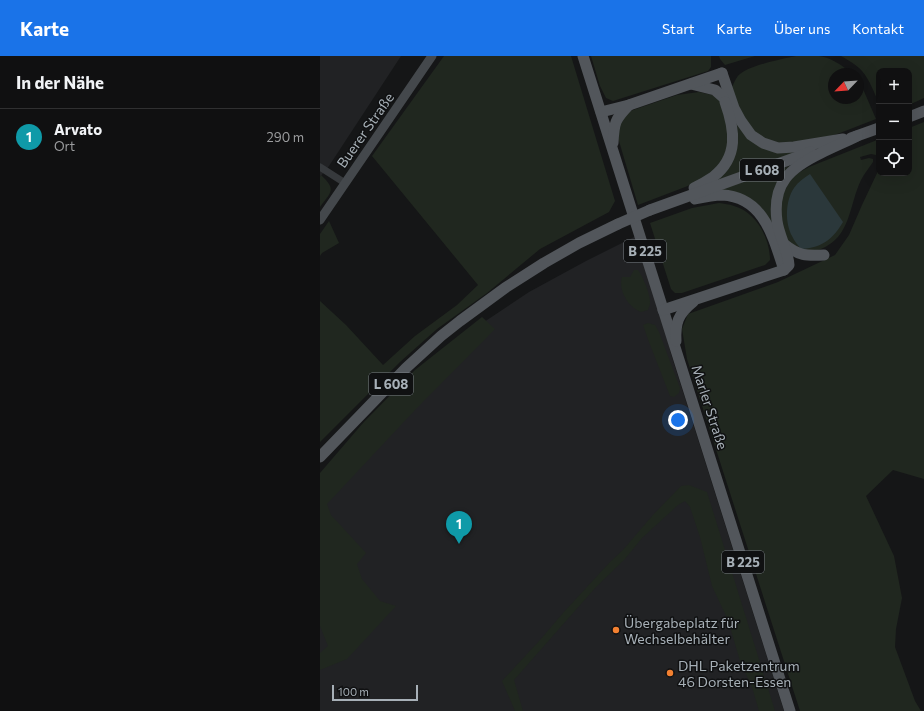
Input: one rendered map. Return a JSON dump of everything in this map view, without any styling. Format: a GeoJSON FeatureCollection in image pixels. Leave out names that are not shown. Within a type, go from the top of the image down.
{"type":"FeatureCollection","features":[{"type":"Feature","properties":{"kind":"main road","name":"B 225"},"geometry":{"type":"LineString","coordinates":[[583,56],[602,112]]}},
{"type":"Feature","properties":{"kind":"main road"},"geometry":{"type":"LineString","coordinates":[[602,112],[629,105],[722,73]]}},
{"type":"Feature","properties":{"kind":"main road"},"geometry":{"type":"LineString","coordinates":[[667,204],[714,176],[725,165],[730,156],[733,146],[733,135],[730,118],[719,81],[722,73]]}},
{"type":"Feature","properties":{"kind":"main road"},"geometry":{"type":"LineString","coordinates":[[722,73],[740,121],[751,135],[763,143],[778,148],[794,147],[857,136]]}},
{"type":"Feature","properties":{"kind":"main road"},"geometry":{"type":"LineString","coordinates":[[690,84],[715,90],[723,97]]}},
{"type":"Feature","properties":{"kind":"main road"},"geometry":{"type":"LineString","coordinates":[[613,148],[616,121],[629,105]]}},
{"type":"Feature","properties":{"kind":"main road"},"geometry":{"type":"LineString","coordinates":[[912,116],[924,111]]}},
{"type":"Feature","properties":{"kind":"main road","name":"Marler Straße"},"geometry":{"type":"LineString","coordinates":[[602,112],[790,711]]}},
{"type":"Feature","properties":{"kind":"main road","name":"L 608"},"geometry":{"type":"LineString","coordinates":[[320,457],[406,368],[441,336],[500,291],[532,270],[579,243],[650,210],[875,130]]}},
{"type":"Feature","properties":{"kind":"main road"},"geometry":{"type":"LineString","coordinates":[[663,310],[784,270],[789,265],[778,227],[776,213],[780,187],[786,177],[805,161],[857,136]]}},
{"type":"Feature","properties":{"kind":"main road"},"geometry":{"type":"LineString","coordinates":[[667,204],[721,195],[732,196],[746,201],[758,211],[766,222],[784,270]]}},
{"type":"Feature","properties":{"kind":"main road"},"geometry":{"type":"LineString","coordinates":[[784,244],[793,252],[811,256],[824,255]]}},
{"type":"Feature","properties":{"kind":"main road"},"geometry":{"type":"LineString","coordinates":[[677,352],[677,323],[681,314],[687,307],[697,300]]}},
{"type":"Feature","properties":{"kind":"street","name":"Buerer Straße"},"geometry":{"type":"LineString","coordinates":[[320,220],[432,56]]}},
{"type":"Feature","properties":{"kind":"street"},"geometry":{"type":"LineString","coordinates":[[320,167],[345,183]]}},
{"type":"Feature","properties":{"kind":"shaded area"},"geometry":{"type":"Polygon","coordinates":[[[320,56],[401,56],[329,166],[320,177],[320,56]]]}},
{"type":"Feature","properties":{"kind":"shaded area"},"geometry":{"type":"Polygon","coordinates":[[[444,56],[571,56],[615,201],[609,212],[540,249],[487,293],[437,329],[400,362],[320,442],[320,301],[346,325],[383,365],[415,336],[457,305],[478,285],[372,156],[444,56]]]}},
{"type":"Feature","properties":{"kind":"shaded area"},"geometry":{"type":"Polygon","coordinates":[[[591,56],[711,56],[711,67],[708,71],[613,101],[606,98],[600,86],[591,56]]]}},
{"type":"Feature","properties":{"kind":"shaded area"},"geometry":{"type":"Polygon","coordinates":[[[719,56],[755,56],[725,65],[719,56]]]}},
{"type":"Feature","properties":{"kind":"shaded area"},"geometry":{"type":"Polygon","coordinates":[[[796,56],[819,56],[832,60],[845,68],[828,68],[828,104],[864,104],[864,91],[876,119],[817,140],[777,144],[755,134],[739,111],[732,87],[740,74],[751,68],[796,56]]]}},
{"type":"Feature","properties":{"kind":"shaded area"},"geometry":{"type":"Polygon","coordinates":[[[841,56],[924,56],[924,98],[912,104],[912,68],[876,68],[876,96],[870,82],[864,74],[864,68],[858,68],[841,56]]]}},
{"type":"Feature","properties":{"kind":"shaded area"},"geometry":{"type":"Polygon","coordinates":[[[699,92],[717,96],[721,101],[731,135],[722,162],[710,174],[693,184],[638,205],[616,131],[623,114],[677,95],[699,92]]]}},
{"type":"Feature","properties":{"kind":"shaded area"},"geometry":{"type":"Polygon","coordinates":[[[732,111],[754,141],[805,149],[713,182],[726,168],[732,111]]]}},
{"type":"Feature","properties":{"kind":"shaded area"},"geometry":{"type":"Polygon","coordinates":[[[924,122],[924,479],[893,470],[866,496],[894,556],[902,598],[896,629],[895,647],[915,701],[921,711],[800,711],[687,359],[682,329],[688,314],[778,282],[835,255],[849,235],[876,175],[912,176],[912,127],[924,122]]]}},
{"type":"Feature","properties":{"kind":"shaded area"},"geometry":{"type":"Polygon","coordinates":[[[876,140],[876,155],[871,154],[860,157],[861,160],[869,158],[873,159],[873,162],[861,180],[844,228],[831,244],[816,251],[806,252],[787,242],[781,226],[779,204],[789,181],[798,173],[809,167],[876,140]]]}},
{"type":"Feature","properties":{"kind":"shaded area"},"geometry":{"type":"Polygon","coordinates":[[[795,164],[787,172],[775,231],[767,217],[721,189],[795,164]]]}},
{"type":"Feature","properties":{"kind":"shaded area"},"geometry":{"type":"Polygon","coordinates":[[[810,174],[843,222],[831,238],[826,242],[815,247],[801,249],[794,240],[790,231],[787,212],[789,199],[794,188],[799,182],[810,174]]]}},
{"type":"Feature","properties":{"kind":"shaded area"},"geometry":{"type":"Polygon","coordinates":[[[321,175],[329,184],[331,191],[320,207],[320,177],[321,175]]]}},
{"type":"Feature","properties":{"kind":"shaded area"},"geometry":{"type":"Polygon","coordinates":[[[719,203],[742,209],[755,220],[767,243],[770,260],[765,265],[682,293],[675,293],[671,289],[650,223],[692,208],[719,203]]]}},
{"type":"Feature","properties":{"kind":"shaded area"},"geometry":{"type":"Polygon","coordinates":[[[329,221],[339,243],[322,253],[320,256],[320,234],[329,221]]]}},
{"type":"Feature","properties":{"kind":"shaded area"},"geometry":{"type":"Polygon","coordinates":[[[636,236],[662,316],[671,354],[784,711],[320,711],[320,478],[475,328],[529,292],[636,236]]]}},
{"type":"Feature","properties":{"kind":"shaded area"},"geometry":{"type":"Polygon","coordinates":[[[634,270],[638,270],[640,273],[650,300],[648,310],[641,312],[636,310],[628,302],[621,287],[622,277],[630,277],[634,270]]]}},
{"type":"Feature","properties":{"kind":"shaded area"},"geometry":{"type":"Polygon","coordinates":[[[482,317],[495,329],[415,410],[327,504],[331,515],[366,553],[357,564],[362,579],[380,601],[396,606],[347,659],[320,670],[320,653],[328,646],[320,626],[320,473],[363,423],[415,370],[482,317]]]}},
{"type":"Feature","properties":{"kind":"shaded area"},"geometry":{"type":"Polygon","coordinates":[[[648,323],[655,325],[659,332],[680,388],[679,393],[674,397],[670,396],[643,325],[648,323]]]}},
{"type":"Feature","properties":{"kind":"shaded area"},"geometry":{"type":"Polygon","coordinates":[[[689,485],[707,492],[775,711],[759,711],[752,687],[740,661],[728,620],[712,586],[700,537],[690,507],[685,501],[678,505],[642,538],[625,559],[596,587],[514,680],[523,711],[515,711],[502,681],[610,562],[623,550],[652,516],[681,486],[689,485]]]}},
{"type":"Feature","properties":{"kind":"place","name":"Arvato"},"geometry":{"type":"Point","coordinates":[459,544]}},
{"type":"Feature","properties":{"kind":"place","name":"Übergabeplatz für Wechselbehälter"},"geometry":{"type":"Point","coordinates":[616,630]}},
{"type":"Feature","properties":{"kind":"place","name":"DHL Paketzentrum 46 Dorsten-Essen"},"geometry":{"type":"Point","coordinates":[670,673]}}]}
